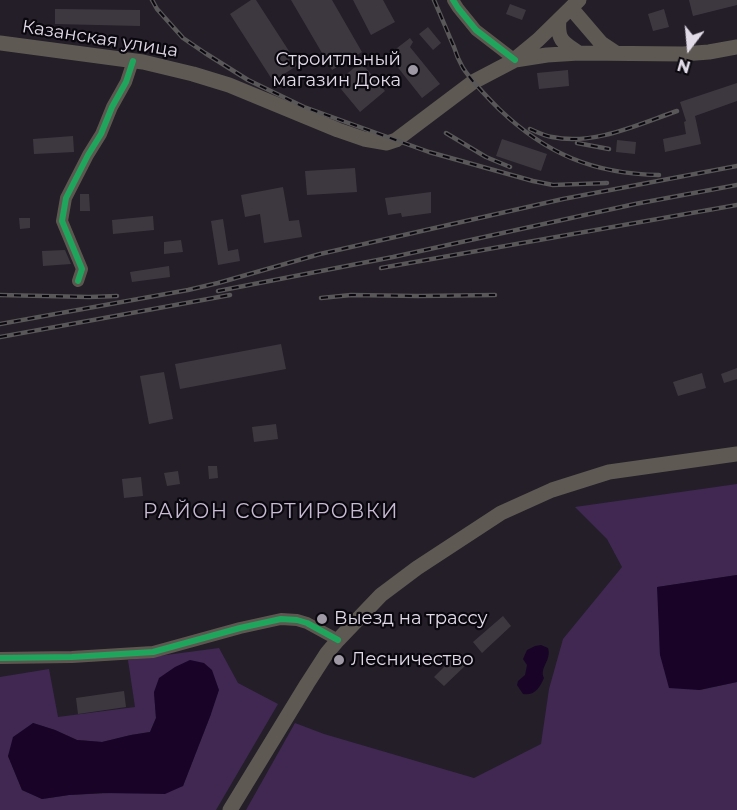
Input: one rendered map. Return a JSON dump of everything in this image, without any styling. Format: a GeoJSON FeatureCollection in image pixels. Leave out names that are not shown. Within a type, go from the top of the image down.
{"type":"FeatureCollection","features":[{"type":"Feature","properties":{"kind":"main road"},"geometry":{"type":"LineString","coordinates":[[515,60],[575,4],[601,43],[616,53]]}},
{"type":"Feature","properties":{"kind":"main road"},"geometry":{"type":"LineString","coordinates":[[559,20],[560,38],[567,46],[579,53]]}},
{"type":"Feature","properties":{"kind":"main road","name":"Казанская улица"},"geometry":{"type":"LineString","coordinates":[[0,44],[133,60],[193,74],[229,85],[338,130],[364,139],[387,143],[396,140],[473,81],[515,60]]}},
{"type":"Feature","properties":{"kind":"main road"},"geometry":{"type":"LineString","coordinates":[[515,60],[579,53],[710,52],[737,47]]}},
{"type":"Feature","properties":{"kind":"main road"},"geometry":{"type":"LineString","coordinates":[[230,810],[307,684],[338,640],[381,595],[417,568],[501,513],[552,490],[609,472],[737,454]]}},
{"type":"Feature","properties":{"kind":"street"},"geometry":{"type":"LineString","coordinates":[[453,0],[476,30],[515,60]]}},
{"type":"Feature","properties":{"kind":"street"},"geometry":{"type":"LineString","coordinates":[[78,281],[82,269],[62,221],[66,198],[88,154],[101,134],[126,82],[133,60]]}},
{"type":"Feature","properties":{"kind":"street"},"geometry":{"type":"LineString","coordinates":[[0,658],[72,657],[153,652],[281,619],[308,623],[338,640]]}},
{"type":"Feature","properties":{"kind":"shaded area"},"geometry":{"type":"Polygon","coordinates":[[[737,484],[737,575],[658,587],[660,655],[700,690],[737,682],[737,810],[246,810],[295,723],[324,734],[474,778],[541,744],[549,689],[563,639],[622,567],[607,539],[575,507],[737,484]]]}},
{"type":"Feature","properties":{"kind":"shaded area"},"geometry":{"type":"Polygon","coordinates":[[[737,575],[737,682],[699,690],[669,688],[660,655],[657,587],[737,575]]]}},
{"type":"Feature","properties":{"kind":"shaded area"},"geometry":{"type":"Polygon","coordinates":[[[541,645],[548,648],[549,652],[543,671],[544,678],[534,692],[523,694],[517,685],[525,675],[527,665],[523,659],[527,650],[541,645]]]}},
{"type":"Feature","properties":{"kind":"shaded area"},"geometry":{"type":"Polygon","coordinates":[[[219,648],[238,683],[278,704],[216,810],[0,810],[0,677],[49,669],[58,717],[135,707],[128,660],[219,648]],[[154,692],[156,718],[150,732],[102,742],[77,740],[33,723],[8,756],[22,790],[42,799],[183,786],[211,714],[154,692]]]}},
{"type":"Feature","properties":{"kind":"shaded area"},"geometry":{"type":"Polygon","coordinates":[[[190,660],[204,663],[212,670],[219,690],[183,786],[165,794],[103,793],[42,799],[22,790],[8,756],[13,737],[33,723],[77,740],[102,742],[150,732],[156,718],[154,692],[159,678],[190,660]]]}},
{"type":"Feature","properties":{"kind":"building"},"geometry":{"type":"Polygon","coordinates":[[[251,0],[256,0],[298,65],[273,81],[230,14],[251,0]]]}},
{"type":"Feature","properties":{"kind":"building"},"geometry":{"type":"Polygon","coordinates":[[[291,0],[332,0],[362,52],[332,70],[291,0]]]}},
{"type":"Feature","properties":{"kind":"building"},"geometry":{"type":"Polygon","coordinates":[[[353,0],[383,0],[395,22],[371,35],[353,0]]]}},
{"type":"Feature","properties":{"kind":"building"},"geometry":{"type":"Polygon","coordinates":[[[689,0],[737,0],[737,5],[693,16],[689,0]]]}},
{"type":"Feature","properties":{"kind":"building"},"geometry":{"type":"Polygon","coordinates":[[[510,4],[526,10],[522,20],[506,14],[510,4]]]}},
{"type":"Feature","properties":{"kind":"building"},"geometry":{"type":"Polygon","coordinates":[[[55,9],[140,10],[140,26],[55,24],[55,9]]]}},
{"type":"Feature","properties":{"kind":"building"},"geometry":{"type":"Polygon","coordinates":[[[664,9],[669,27],[653,31],[648,14],[664,9]]]}},
{"type":"Feature","properties":{"kind":"building"},"geometry":{"type":"Polygon","coordinates":[[[428,27],[441,43],[433,50],[419,34],[428,27]]]}},
{"type":"Feature","properties":{"kind":"building"},"geometry":{"type":"Polygon","coordinates":[[[410,38],[413,42],[410,47],[440,84],[422,98],[388,55],[410,38]]]}},
{"type":"Feature","properties":{"kind":"building"},"geometry":{"type":"Polygon","coordinates":[[[361,62],[385,91],[360,112],[336,83],[361,62]]]}},
{"type":"Feature","properties":{"kind":"building"},"geometry":{"type":"Polygon","coordinates":[[[568,70],[569,86],[539,89],[537,73],[568,70]]]}},
{"type":"Feature","properties":{"kind":"building"},"geometry":{"type":"Polygon","coordinates":[[[737,83],[737,101],[695,116],[701,144],[665,152],[663,139],[686,134],[684,122],[686,121],[680,102],[737,83]]]}},
{"type":"Feature","properties":{"kind":"building"},"geometry":{"type":"Polygon","coordinates":[[[73,136],[74,152],[34,154],[33,139],[73,136]]]}},
{"type":"Feature","properties":{"kind":"building"},"geometry":{"type":"Polygon","coordinates":[[[502,139],[547,154],[541,171],[496,156],[502,139]]]}},
{"type":"Feature","properties":{"kind":"building"},"geometry":{"type":"Polygon","coordinates":[[[617,140],[636,142],[635,154],[616,152],[617,140]]]}},
{"type":"Feature","properties":{"kind":"building"},"geometry":{"type":"Polygon","coordinates":[[[355,168],[357,192],[307,195],[305,171],[355,168]]]}},
{"type":"Feature","properties":{"kind":"building"},"geometry":{"type":"Polygon","coordinates":[[[283,187],[289,221],[299,220],[302,237],[264,243],[260,214],[245,217],[241,195],[283,187]]]}},
{"type":"Feature","properties":{"kind":"building"},"geometry":{"type":"Polygon","coordinates":[[[431,192],[431,213],[402,217],[401,213],[388,215],[385,198],[431,192]]]}},
{"type":"Feature","properties":{"kind":"building"},"geometry":{"type":"Polygon","coordinates":[[[80,194],[89,194],[90,211],[80,211],[80,194]]]}},
{"type":"Feature","properties":{"kind":"building"},"geometry":{"type":"Polygon","coordinates":[[[153,216],[154,230],[113,234],[112,220],[153,216]]]}},
{"type":"Feature","properties":{"kind":"building"},"geometry":{"type":"Polygon","coordinates":[[[19,218],[30,218],[30,228],[20,229],[19,218]]]}},
{"type":"Feature","properties":{"kind":"building"},"geometry":{"type":"Polygon","coordinates":[[[223,219],[228,251],[238,249],[240,261],[218,265],[211,221],[223,219]]]}},
{"type":"Feature","properties":{"kind":"building"},"geometry":{"type":"Polygon","coordinates":[[[181,240],[183,252],[164,254],[164,242],[181,240]]]}},
{"type":"Feature","properties":{"kind":"building"},"geometry":{"type":"Polygon","coordinates":[[[65,250],[71,264],[43,266],[42,251],[65,250]]]}},
{"type":"Feature","properties":{"kind":"building"},"geometry":{"type":"Polygon","coordinates":[[[169,266],[170,277],[132,282],[130,272],[169,266]]]}},
{"type":"Feature","properties":{"kind":"building"},"geometry":{"type":"Polygon","coordinates":[[[281,344],[286,369],[180,389],[175,364],[281,344]]]}},
{"type":"Feature","properties":{"kind":"building"},"geometry":{"type":"Polygon","coordinates":[[[737,368],[737,379],[724,383],[721,374],[737,368]]]}},
{"type":"Feature","properties":{"kind":"building"},"geometry":{"type":"Polygon","coordinates":[[[164,372],[173,419],[149,424],[140,376],[164,372]]]}},
{"type":"Feature","properties":{"kind":"building"},"geometry":{"type":"Polygon","coordinates":[[[702,373],[706,388],[678,396],[673,382],[702,373]]]}},
{"type":"Feature","properties":{"kind":"building"},"geometry":{"type":"Polygon","coordinates":[[[276,424],[278,439],[254,442],[252,427],[276,424]]]}},
{"type":"Feature","properties":{"kind":"building"},"geometry":{"type":"Polygon","coordinates":[[[208,466],[217,466],[218,478],[209,479],[208,466]]]}},
{"type":"Feature","properties":{"kind":"building"},"geometry":{"type":"Polygon","coordinates":[[[178,471],[180,484],[167,486],[164,473],[178,471]]]}},
{"type":"Feature","properties":{"kind":"building"},"geometry":{"type":"Polygon","coordinates":[[[141,477],[143,496],[124,498],[122,479],[141,477]]]}},
{"type":"Feature","properties":{"kind":"building"},"geometry":{"type":"Polygon","coordinates":[[[503,616],[511,626],[482,653],[473,642],[503,616]]]}},
{"type":"Feature","properties":{"kind":"building"},"geometry":{"type":"Polygon","coordinates":[[[456,655],[466,665],[444,686],[434,677],[456,655]]]}},
{"type":"Feature","properties":{"kind":"building"},"geometry":{"type":"Polygon","coordinates":[[[124,691],[126,707],[78,714],[76,698],[124,691]]]}},
{"type":"Feature","properties":{"kind":"railway"},"geometry":{"type":"LineString","coordinates":[[152,0],[157,9],[183,38],[248,80],[304,107],[429,152],[533,181],[553,185],[607,183]]}},
{"type":"Feature","properties":{"kind":"railway"},"geometry":{"type":"LineString","coordinates":[[434,0],[463,68],[499,109],[517,125],[553,149],[592,166],[635,174],[659,175]]}},
{"type":"Feature","properties":{"kind":"railway"},"geometry":{"type":"LineString","coordinates":[[530,129],[552,137],[583,139],[616,132],[677,111]]}},
{"type":"Feature","properties":{"kind":"railway"},"geometry":{"type":"LineString","coordinates":[[446,133],[486,157],[510,167]]}},
{"type":"Feature","properties":{"kind":"railway"},"geometry":{"type":"LineString","coordinates":[[577,143],[609,149]]}},
{"type":"Feature","properties":{"kind":"railway"},"geometry":{"type":"LineString","coordinates":[[0,324],[188,290],[320,254],[563,199],[737,166]]}},
{"type":"Feature","properties":{"kind":"railway"},"geometry":{"type":"LineString","coordinates":[[218,291],[737,185]]}},
{"type":"Feature","properties":{"kind":"railway"},"geometry":{"type":"LineString","coordinates":[[381,268],[737,205]]}},
{"type":"Feature","properties":{"kind":"railway"},"geometry":{"type":"LineString","coordinates":[[0,295],[117,296]]}},
{"type":"Feature","properties":{"kind":"railway"},"geometry":{"type":"LineString","coordinates":[[0,337],[230,295]]}},
{"type":"Feature","properties":{"kind":"railway"},"geometry":{"type":"LineString","coordinates":[[321,298],[351,295],[495,295]]}},
{"type":"Feature","properties":{"kind":"cycle path"},"geometry":{"type":"LineString","coordinates":[[453,0],[476,30],[515,60]]}},
{"type":"Feature","properties":{"kind":"cycle path"},"geometry":{"type":"LineString","coordinates":[[78,281],[82,269],[62,221],[66,198],[101,134],[126,82],[133,61]]}},
{"type":"Feature","properties":{"kind":"cycle path"},"geometry":{"type":"LineString","coordinates":[[0,658],[72,657],[153,652],[281,619],[307,623],[338,640]]}},
{"type":"Feature","properties":{"kind":"place","name":"Строитльный магазин Дока"},"geometry":{"type":"Point","coordinates":[413,70]}},
{"type":"Feature","properties":{"kind":"place","name":"Выезд на трассу"},"geometry":{"type":"Point","coordinates":[322,619]}},
{"type":"Feature","properties":{"kind":"place","name":"Лесничество"},"geometry":{"type":"Point","coordinates":[339,660]}},
{"type":"Feature","properties":{"kind":"district","name":"РАЙОН СОРТИРОВКИ"},"geometry":{"type":"Point","coordinates":[271,512]}}]}
